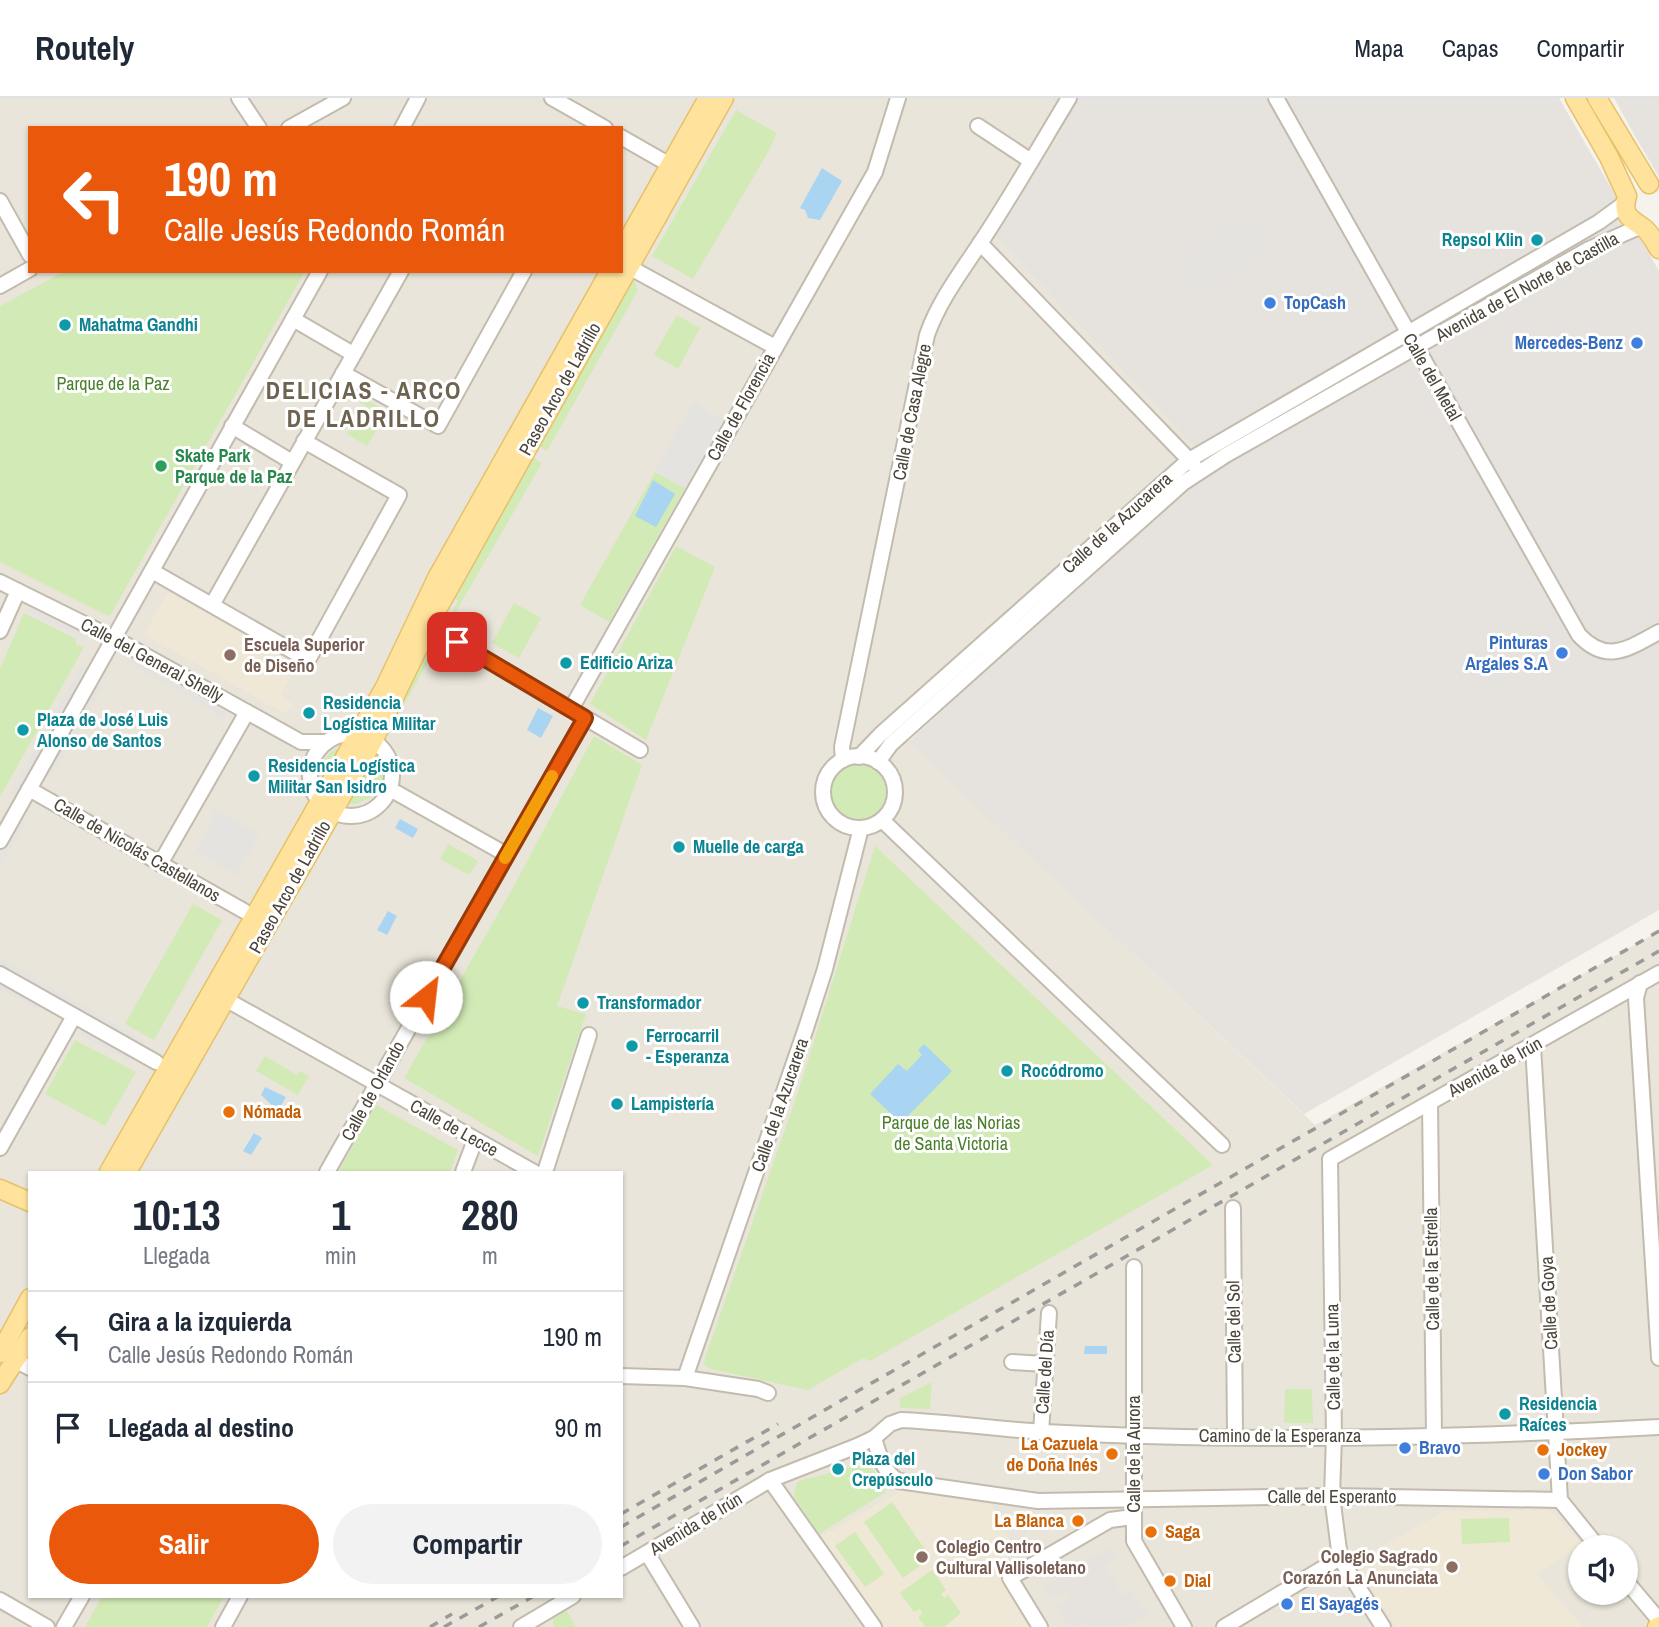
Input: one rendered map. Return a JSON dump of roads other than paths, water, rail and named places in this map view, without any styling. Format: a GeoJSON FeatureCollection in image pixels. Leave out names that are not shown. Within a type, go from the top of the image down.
{"type":"FeatureCollection","features":[{"type":"Feature","properties":{"kind":"main road","name":"Paseo Arco de Ladrillo"},"geometry":{"type":"LineString","coordinates":[[623,257],[708,98]]}},
{"type":"Feature","properties":{"kind":"main road","name":"Paseo Arco de Ladrillo"},"geometry":{"type":"LineString","coordinates":[[623,259],[692,154],[724,98]]}},
{"type":"Feature","properties":{"kind":"main road"},"geometry":{"type":"LineString","coordinates":[[1575,98],[1609,157],[1626,200],[1628,216],[1648,226],[1659,249]]}},
{"type":"Feature","properties":{"kind":"main road"},"geometry":{"type":"LineString","coordinates":[[1597,98],[1656,185],[1637,187],[1626,200]]}},
{"type":"Feature","properties":{"kind":"main road","name":"Paseo Arco de Ladrillo"},"geometry":{"type":"LineString","coordinates":[[118,1171],[435,613],[615,273]]}},
{"type":"Feature","properties":{"kind":"main road","name":"Paseo Arco de Ladrillo"},"geometry":{"type":"LineString","coordinates":[[118,1171],[227,1000],[327,806]]}},
{"type":"Feature","properties":{"kind":"main road"},"geometry":{"type":"LineString","coordinates":[[0,1178],[28,1191]]}},
{"type":"Feature","properties":{"kind":"main road"},"geometry":{"type":"LineString","coordinates":[[0,1189],[28,1201]]}},
{"type":"Feature","properties":{"kind":"main road"},"geometry":{"type":"LineString","coordinates":[[0,1384],[28,1304]]}},
{"type":"Feature","properties":{"kind":"main road"},"geometry":{"type":"LineString","coordinates":[[10,1353],[28,1339]]}},
{"type":"Feature","properties":{"kind":"street"},"geometry":{"type":"LineString","coordinates":[[239,98],[258,126]]}},
{"type":"Feature","properties":{"kind":"street"},"geometry":{"type":"LineString","coordinates":[[403,126],[418,98]]}},
{"type":"Feature","properties":{"kind":"street"},"geometry":{"type":"LineString","coordinates":[[552,98],[601,126]]}},
{"type":"Feature","properties":{"kind":"street","name":"Calle de Florencia"},"geometry":{"type":"LineString","coordinates":[[571,709],[875,172],[898,98]]}},
{"type":"Feature","properties":{"kind":"street","name":"Calle de Casa Alegre"},"geometry":{"type":"LineString","coordinates":[[843,760],[842,747],[927,335],[935,314],[961,269],[980,243],[1069,98]]}},
{"type":"Feature","properties":{"kind":"street","name":"Calle del Metal"},"geometry":{"type":"LineString","coordinates":[[1276,98],[1579,635],[1597,650],[1610,652],[1625,651],[1659,632]]}},
{"type":"Feature","properties":{"kind":"street"},"geometry":{"type":"LineString","coordinates":[[292,126],[336,100]]}},
{"type":"Feature","properties":{"kind":"street"},"geometry":{"type":"LineString","coordinates":[[978,126],[1031,161]]}},
{"type":"Feature","properties":{"kind":"street"},"geometry":{"type":"LineString","coordinates":[[623,138],[670,165],[692,154]]}},
{"type":"Feature","properties":{"kind":"street","name":"Avenida de El Norte de Castilla"},"geometry":{"type":"LineString","coordinates":[[1407,333],[1599,222],[1626,200]]}},
{"type":"Feature","properties":{"kind":"street"},"geometry":{"type":"LineString","coordinates":[[0,201],[28,251]]}},
{"type":"Feature","properties":{"kind":"street","name":"Avenida de El Norte de Castilla"},"geometry":{"type":"LineString","coordinates":[[1416,349],[1587,250],[1648,226]]}},
{"type":"Feature","properties":{"kind":"street"},"geometry":{"type":"LineString","coordinates":[[980,243],[1199,471]]}},
{"type":"Feature","properties":{"kind":"street"},"geometry":{"type":"LineString","coordinates":[[623,269],[654,280],[775,347]]}},
{"type":"Feature","properties":{"kind":"street"},"geometry":{"type":"LineString","coordinates":[[0,286],[28,270]]}},
{"type":"Feature","properties":{"kind":"street"},"geometry":{"type":"LineString","coordinates":[[0,841],[319,273]]}},
{"type":"Feature","properties":{"kind":"street"},"geometry":{"type":"LineString","coordinates":[[212,605],[400,273]]}},
{"type":"Feature","properties":{"kind":"street"},"geometry":{"type":"LineString","coordinates":[[343,373],[438,426],[523,273]]}},
{"type":"Feature","properties":{"kind":"street"},"geometry":{"type":"LineString","coordinates":[[293,319],[353,354]]}},
{"type":"Feature","properties":{"kind":"street","name":"Calle de la Azucarera"},"geometry":{"type":"LineString","coordinates":[[859,757],[881,734],[1189,460],[1407,333]]}},
{"type":"Feature","properties":{"kind":"street","name":"Calle de la Azucarera"},"geometry":{"type":"LineString","coordinates":[[878,762],[891,744],[1171,492],[1199,471],[1416,349]]}},
{"type":"Feature","properties":{"kind":"street"},"geometry":{"type":"LineString","coordinates":[[232,426],[292,462]]}},
{"type":"Feature","properties":{"kind":"street"},"geometry":{"type":"LineString","coordinates":[[152,571],[308,660],[399,495],[304,441]]}},
{"type":"Feature","properties":{"kind":"street","name":"Calle del General Shelly"},"geometry":{"type":"LineString","coordinates":[[0,582],[114,638],[301,742],[327,742],[338,736],[365,738]]}},
{"type":"Feature","properties":{"kind":"street"},"geometry":{"type":"LineString","coordinates":[[0,631],[18,591]]}},
{"type":"Feature","properties":{"kind":"street"},"geometry":{"type":"LineString","coordinates":[[451,639],[640,750]]}},
{"type":"Feature","properties":{"kind":"street"},"geometry":{"type":"LineString","coordinates":[[160,864],[247,712]]}},
{"type":"Feature","properties":{"kind":"street","name":"Calle de Orlando"},"geometry":{"type":"LineString","coordinates":[[328,1171],[585,718]]}},
{"type":"Feature","properties":{"kind":"street"},"geometry":{"type":"LineString","coordinates":[[301,742],[311,766],[312,787],[327,806],[344,815],[367,812],[377,806],[391,790],[392,773],[387,754],[365,738]]}},
{"type":"Feature","properties":{"kind":"street"},"geometry":{"type":"LineString","coordinates":[[311,766],[318,751],[327,742]]}},
{"type":"Feature","properties":{"kind":"street"},"geometry":{"type":"LineString","coordinates":[[859,757],[878,762],[887,769],[895,790],[889,812],[882,820],[862,828],[849,827],[834,818],[827,809],[824,798],[827,776],[834,767],[843,760],[859,757]]}},
{"type":"Feature","properties":{"kind":"street","name":"Calle de Nicolás Castellanos"},"geometry":{"type":"LineString","coordinates":[[29,789],[244,911]]}},
{"type":"Feature","properties":{"kind":"street"},"geometry":{"type":"LineString","coordinates":[[391,790],[507,855]]}},
{"type":"Feature","properties":{"kind":"street"},"geometry":{"type":"LineString","coordinates":[[882,820],[1222,1146]]}},
{"type":"Feature","properties":{"kind":"street","name":"Calle de la Azucarera"},"geometry":{"type":"LineString","coordinates":[[685,1378],[807,1025],[825,969],[862,828]]}},
{"type":"Feature","properties":{"kind":"street","name":"Avenida de Irún"},"geometry":{"type":"LineString","coordinates":[[1330,1159],[1659,973]]}},
{"type":"Feature","properties":{"kind":"street"},"geometry":{"type":"LineString","coordinates":[[0,974],[156,1062]]}},
{"type":"Feature","properties":{"kind":"street"},"geometry":{"type":"LineString","coordinates":[[1640,984],[1636,998],[1653,1148],[1659,1358]]}},
{"type":"Feature","properties":{"kind":"street","name":"Calle de Lecce"},"geometry":{"type":"LineString","coordinates":[[227,1000],[532,1171]]}},
{"type":"Feature","properties":{"kind":"street"},"geometry":{"type":"LineString","coordinates":[[0,1149],[75,1016]]}},
{"type":"Feature","properties":{"kind":"street"},"geometry":{"type":"LineString","coordinates":[[545,1171],[589,1035]]}},
{"type":"Feature","properties":{"kind":"street","name":"Calle de Goya"},"geometry":{"type":"LineString","coordinates":[[1532,1046],[1558,1432],[1560,1500]]}},
{"type":"Feature","properties":{"kind":"street","name":"Calle de la Estrella"},"geometry":{"type":"LineString","coordinates":[[1430,1103],[1434,1435]]}},
{"type":"Feature","properties":{"kind":"street"},"geometry":{"type":"LineString","coordinates":[[463,1171],[475,1140]]}},
{"type":"Feature","properties":{"kind":"street","name":"Calle de la Luna"},"geometry":{"type":"LineString","coordinates":[[1330,1159],[1334,1436],[1332,1496],[1340,1558],[1383,1627]]}},
{"type":"Feature","properties":{"kind":"street","name":"Calle del Sol"},"geometry":{"type":"LineString","coordinates":[[1233,1208],[1235,1436]]}},
{"type":"Feature","properties":{"kind":"street","name":"Calle de la Aurora"},"geometry":{"type":"LineString","coordinates":[[1134,1266],[1134,1541],[1184,1627]]}},
{"type":"Feature","properties":{"kind":"street","name":"Calle del Día"},"geometry":{"type":"LineString","coordinates":[[1041,1432],[1049,1313]]}},
{"type":"Feature","properties":{"kind":"street"},"geometry":{"type":"LineString","coordinates":[[1012,1362],[1045,1364]]}},
{"type":"Feature","properties":{"kind":"street"},"geometry":{"type":"LineString","coordinates":[[623,1376],[685,1378],[758,1389],[768,1393]]}},
{"type":"Feature","properties":{"kind":"street","name":"Camino de la Esperanza"},"geometry":{"type":"LineString","coordinates":[[874,1438],[890,1424],[901,1419],[1041,1432],[1135,1436],[1434,1435],[1659,1427]]}},
{"type":"Feature","properties":{"kind":"street"},"geometry":{"type":"LineString","coordinates":[[874,1438],[770,1480],[874,1627]]}},
{"type":"Feature","properties":{"kind":"street","name":"Calle del Esperanto"},"geometry":{"type":"LineString","coordinates":[[874,1438],[890,1477],[898,1481],[1038,1501],[1332,1496],[1560,1500]]}},
{"type":"Feature","properties":{"kind":"street","name":"Avenida de Irún"},"geometry":{"type":"LineString","coordinates":[[623,1567],[770,1480]]}},
{"type":"Feature","properties":{"kind":"street"},"geometry":{"type":"LineString","coordinates":[[1105,1500],[1110,1509],[1110,1520]]}},
{"type":"Feature","properties":{"kind":"street"},"geometry":{"type":"LineString","coordinates":[[1560,1500],[1588,1535]]}},
{"type":"Feature","properties":{"kind":"street"},"geometry":{"type":"LineString","coordinates":[[1040,1627],[1010,1578],[1110,1520],[1133,1517]]}},
{"type":"Feature","properties":{"kind":"street"},"geometry":{"type":"LineString","coordinates":[[647,1553],[692,1627]]}},
{"type":"Feature","properties":{"kind":"street"},"geometry":{"type":"LineString","coordinates":[[1224,1627],[1340,1558]]}},
{"type":"Feature","properties":{"kind":"street"},"geometry":{"type":"LineString","coordinates":[[1638,1597],[1658,1624]]}},
{"type":"Feature","properties":{"kind":"street"},"geometry":{"type":"LineString","coordinates":[[64,1627],[81,1598]]}},
{"type":"Feature","properties":{"kind":"street"},"geometry":{"type":"LineString","coordinates":[[223,1627],[239,1598]]}},
{"type":"Feature","properties":{"kind":"street"},"geometry":{"type":"LineString","coordinates":[[521,1627],[542,1621],[571,1598]]}},
{"type":"Feature","properties":{"kind":"street"},"geometry":{"type":"LineString","coordinates":[[0,1600],[47,1627]]}},
{"type":"Feature","properties":{"kind":"water"},"geometry":{"type":"Polygon","coordinates":[[[822,168],[842,181],[820,220],[808,218],[805,210],[800,208],[822,168]]]}},
{"type":"Feature","properties":{"kind":"water"},"geometry":{"type":"Polygon","coordinates":[[[653,480],[675,494],[656,527],[635,516],[653,480]]]}},
{"type":"Feature","properties":{"kind":"water"},"geometry":{"type":"Polygon","coordinates":[[[538,708],[553,716],[541,738],[527,730],[538,708]]]}},
{"type":"Feature","properties":{"kind":"water"},"geometry":{"type":"Polygon","coordinates":[[[400,819],[418,829],[413,838],[395,828],[400,819]]]}},
{"type":"Feature","properties":{"kind":"water"},"geometry":{"type":"Polygon","coordinates":[[[388,911],[397,916],[387,935],[377,930],[388,911]]]}},
{"type":"Feature","properties":{"kind":"water"},"geometry":{"type":"Polygon","coordinates":[[[924,1044],[952,1071],[901,1123],[870,1094],[898,1064],[907,1071],[922,1055],[918,1050],[924,1044]]]}},
{"type":"Feature","properties":{"kind":"water"},"geometry":{"type":"Polygon","coordinates":[[[265,1087],[286,1097],[279,1109],[261,1095],[265,1087]]]}},
{"type":"Feature","properties":{"kind":"water"},"geometry":{"type":"Polygon","coordinates":[[[254,1133],[262,1138],[251,1155],[243,1151],[254,1133]]]}},
{"type":"Feature","properties":{"kind":"water"},"geometry":{"type":"Polygon","coordinates":[[[1085,1346],[1107,1346],[1107,1354],[1084,1354],[1085,1346]]]}},
{"type":"Feature","properties":{"kind":"railway"},"geometry":{"type":"LineString","coordinates":[[623,1526],[1659,931]]}},
{"type":"Feature","properties":{"kind":"railway"},"geometry":{"type":"LineString","coordinates":[[623,1545],[1659,951]]}},
{"type":"Feature","properties":{"kind":"railway"},"geometry":{"type":"LineString","coordinates":[[623,1513],[778,1424]]}},
{"type":"Feature","properties":{"kind":"railway"},"geometry":{"type":"LineString","coordinates":[[444,1627],[495,1598]]}},
{"type":"Feature","properties":{"kind":"railway"},"geometry":{"type":"LineString","coordinates":[[479,1627],[530,1598]]}},
{"type":"Feature","properties":{"kind":"railway"},"geometry":{"type":"LineString","coordinates":[[430,1627],[452,1614]]}},
{"type":"Feature","properties":{"kind":"place","name":"Repsol Klin"},"geometry":{"type":"Point","coordinates":[1537,240]}},
{"type":"Feature","properties":{"kind":"place","name":"TopCash"},"geometry":{"type":"Point","coordinates":[1270,303]}},
{"type":"Feature","properties":{"kind":"place","name":"Mahatma Gandhi"},"geometry":{"type":"Point","coordinates":[65,325]}},
{"type":"Feature","properties":{"kind":"place","name":"Mercedes-Benz"},"geometry":{"type":"Point","coordinates":[1637,343]}},
{"type":"Feature","properties":{"kind":"place","name":"Skate Park Parque de la Paz"},"geometry":{"type":"Point","coordinates":[161,466]}},
{"type":"Feature","properties":{"kind":"place","name":"Pinturas Argales S.A"},"geometry":{"type":"Point","coordinates":[1562,653]}},
{"type":"Feature","properties":{"kind":"place","name":"Escuela Superior de Diseño"},"geometry":{"type":"Point","coordinates":[230,655]}},
{"type":"Feature","properties":{"kind":"place","name":"Edificio Ariza"},"geometry":{"type":"Point","coordinates":[566,663]}},
{"type":"Feature","properties":{"kind":"place","name":"Residencia Logística Militar"},"geometry":{"type":"Point","coordinates":[309,713]}},
{"type":"Feature","properties":{"kind":"place","name":"Plaza de José Luis Alonso de Santos"},"geometry":{"type":"Point","coordinates":[23,730]}},
{"type":"Feature","properties":{"kind":"place","name":"Residencia Logística Militar San Isidro"},"geometry":{"type":"Point","coordinates":[254,776]}},
{"type":"Feature","properties":{"kind":"place","name":"Muelle de carga"},"geometry":{"type":"Point","coordinates":[679,847]}},
{"type":"Feature","properties":{"kind":"place","name":"Transformador"},"geometry":{"type":"Point","coordinates":[583,1003]}},
{"type":"Feature","properties":{"kind":"place","name":"Ferrocarril - Esperanza"},"geometry":{"type":"Point","coordinates":[632,1046]}},
{"type":"Feature","properties":{"kind":"place","name":"Rocódromo"},"geometry":{"type":"Point","coordinates":[1007,1071]}},
{"type":"Feature","properties":{"kind":"place","name":"Lampistería"},"geometry":{"type":"Point","coordinates":[617,1104]}},
{"type":"Feature","properties":{"kind":"place","name":"Nómada"},"geometry":{"type":"Point","coordinates":[229,1112]}},
{"type":"Feature","properties":{"kind":"place","name":"Residencia Raíces"},"geometry":{"type":"Point","coordinates":[1505,1414]}},
{"type":"Feature","properties":{"kind":"place","name":"Bravo"},"geometry":{"type":"Point","coordinates":[1405,1448]}},
{"type":"Feature","properties":{"kind":"place","name":"Jockey"},"geometry":{"type":"Point","coordinates":[1543,1450]}},
{"type":"Feature","properties":{"kind":"place","name":"La Cazuela de Doña Inés"},"geometry":{"type":"Point","coordinates":[1112,1454]}},
{"type":"Feature","properties":{"kind":"place","name":"Plaza del Crepúsculo"},"geometry":{"type":"Point","coordinates":[838,1469]}},
{"type":"Feature","properties":{"kind":"place","name":"Don Sabor"},"geometry":{"type":"Point","coordinates":[1544,1474]}},
{"type":"Feature","properties":{"kind":"place","name":"La Blanca"},"geometry":{"type":"Point","coordinates":[1078,1521]}},
{"type":"Feature","properties":{"kind":"place","name":"Saga"},"geometry":{"type":"Point","coordinates":[1151,1532]}},
{"type":"Feature","properties":{"kind":"place","name":"Colegio Centro Cultural Vallisoletano"},"geometry":{"type":"Point","coordinates":[922,1557]}},
{"type":"Feature","properties":{"kind":"place","name":"Colegio Sagrado Corazón La Anunciata"},"geometry":{"type":"Point","coordinates":[1452,1567]}},
{"type":"Feature","properties":{"kind":"place","name":"Dial"},"geometry":{"type":"Point","coordinates":[1170,1581]}},
{"type":"Feature","properties":{"kind":"place","name":"El Sayagés"},"geometry":{"type":"Point","coordinates":[1287,1604]}},
{"type":"Feature","properties":{"kind":"district","name":"DELICIAS - ARCO DE LADRILLO"},"geometry":{"type":"Point","coordinates":[364,405]}},
{"type":"Feature","properties":{"kind":"park label","name":"Parque de la Paz"},"geometry":{"type":"Point","coordinates":[113,384]}},
{"type":"Feature","properties":{"kind":"park label","name":"Parque de las Norias de Santa Victoria"},"geometry":{"type":"Point","coordinates":[951,1133]}}]}
